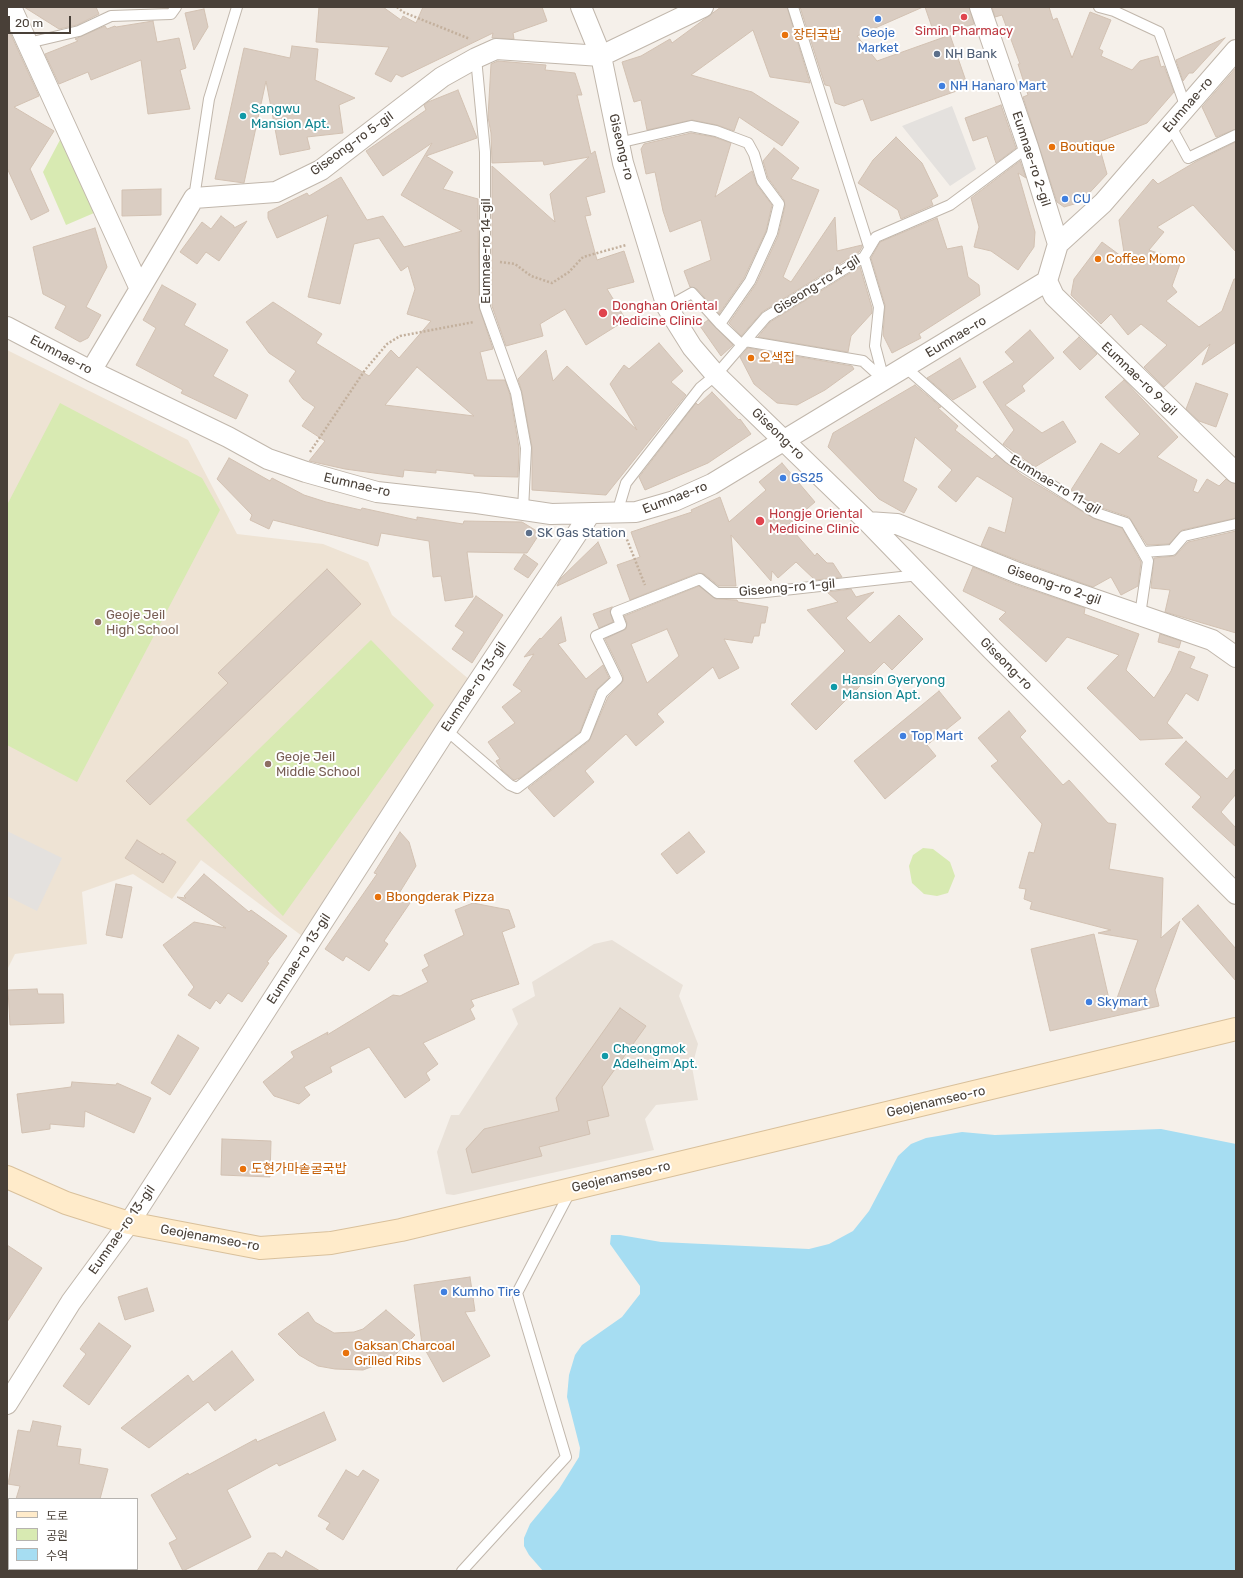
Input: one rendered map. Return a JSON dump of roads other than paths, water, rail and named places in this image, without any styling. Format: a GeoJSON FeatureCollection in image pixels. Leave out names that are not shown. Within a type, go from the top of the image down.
{"type":"FeatureCollection","features":[{"type":"Feature","properties":{"kind":"main road","name":"Geojenamseo-ro"},"geometry":{"type":"LineString","coordinates":[[7,1177],[66,1203],[129,1223],[260,1248],[332,1243],[401,1230],[1236,1029]]}},
{"type":"Feature","properties":{"kind":"street"},"geometry":{"type":"LineString","coordinates":[[11,7],[140,289]]}},
{"type":"Feature","properties":{"kind":"street","name":"Giseong-ro"},"geometry":{"type":"LineString","coordinates":[[582,7],[601,56],[618,143],[667,307],[692,347],[716,375],[785,440],[868,522],[992,650],[1236,894]]}},
{"type":"Feature","properties":{"kind":"street"},"geometry":{"type":"LineString","coordinates":[[601,56],[703,7]]}},
{"type":"Feature","properties":{"kind":"street","name":"Eumnae-ro 2-gil"},"geometry":{"type":"LineString","coordinates":[[980,7],[1028,147],[1058,244]]}},
{"type":"Feature","properties":{"kind":"street","name":"Giseong-ro 5-gil"},"geometry":{"type":"LineString","coordinates":[[194,198],[276,192],[322,170],[442,77],[476,58],[496,50],[601,56]]}},
{"type":"Feature","properties":{"kind":"street","name":"Eumnae-ro"},"geometry":{"type":"LineString","coordinates":[[1058,244],[1103,203],[1236,50]]}},
{"type":"Feature","properties":{"kind":"street"},"geometry":{"type":"LineString","coordinates":[[91,371],[194,198]]}},
{"type":"Feature","properties":{"kind":"street"},"geometry":{"type":"LineString","coordinates":[[1047,281],[1058,244]]}},
{"type":"Feature","properties":{"kind":"street","name":"Eumnae-ro"},"geometry":{"type":"LineString","coordinates":[[7,327],[91,371],[228,437],[268,459],[298,469],[377,492],[551,514],[617,513],[636,512],[674,501],[712,484],[1047,281]]}},
{"type":"Feature","properties":{"kind":"street","name":"Eumnae-ro 9-gil"},"geometry":{"type":"LineString","coordinates":[[1047,281],[1054,296],[1236,472]]}},
{"type":"Feature","properties":{"kind":"street","name":"Eumnae-ro 13-gil"},"geometry":{"type":"LineString","coordinates":[[7,1404],[71,1302],[129,1223],[446,730],[590,514]]}},
{"type":"Feature","properties":{"kind":"street","name":"Giseong-ro 2-gil"},"geometry":{"type":"LineString","coordinates":[[868,522],[897,524],[1018,573],[1212,640],[1236,657]]}},
{"type":"Feature","properties":{"kind":"lane"},"geometry":{"type":"LineString","coordinates":[[28,43],[79,31],[111,16],[171,14],[176,7]]}},
{"type":"Feature","properties":{"kind":"lane"},"geometry":{"type":"LineString","coordinates":[[194,198],[210,100],[237,7]]}},
{"type":"Feature","properties":{"kind":"lane"},"geometry":{"type":"LineString","coordinates":[[793,7],[869,247]]}},
{"type":"Feature","properties":{"kind":"lane"},"geometry":{"type":"LineString","coordinates":[[1099,7],[1114,11],[1159,32],[1186,108]]}},
{"type":"Feature","properties":{"kind":"lane","name":"Eumnae-ro 14-gil"},"geometry":{"type":"LineString","coordinates":[[476,58],[485,152],[485,307],[516,393],[526,448],[523,510]]}},
{"type":"Feature","properties":{"kind":"lane"},"geometry":{"type":"LineString","coordinates":[[618,143],[691,126],[716,131],[748,143],[754,154],[762,181],[779,204],[772,233],[750,281],[720,324]]}},
{"type":"Feature","properties":{"kind":"lane"},"geometry":{"type":"LineString","coordinates":[[1170,126],[1188,158],[1236,135]]}},
{"type":"Feature","properties":{"kind":"lane","name":"Giseong-ro 4-gil"},"geometry":{"type":"LineString","coordinates":[[617,513],[626,483],[700,388],[716,375],[766,316],[864,257],[876,237],[950,205],[1028,147]]}},
{"type":"Feature","properties":{"kind":"lane"},"geometry":{"type":"LineString","coordinates":[[864,257],[879,307],[875,346],[884,380]]}},
{"type":"Feature","properties":{"kind":"lane"},"geometry":{"type":"LineString","coordinates":[[667,307],[692,293],[720,324],[743,343],[863,361],[884,380]]}},
{"type":"Feature","properties":{"kind":"lane","name":"Eumnae-ro 11-gil"},"geometry":{"type":"LineString","coordinates":[[905,367],[1009,458],[1096,513],[1126,523],[1148,560],[1140,615]]}},
{"type":"Feature","properties":{"kind":"lane"},"geometry":{"type":"LineString","coordinates":[[1143,552],[1172,550],[1184,536],[1236,524]]}},
{"type":"Feature","properties":{"kind":"lane","name":"Giseong-ro 1-gil"},"geometry":{"type":"LineString","coordinates":[[446,730],[510,785],[517,788],[585,736],[602,693],[617,679],[596,636],[621,625],[616,612],[700,579],[717,593],[757,593],[919,574]]}},
{"type":"Feature","properties":{"kind":"lane"},"geometry":{"type":"LineString","coordinates":[[462,1571],[566,1457],[517,1292],[572,1189]]}},
{"type":"Feature","properties":{"kind":"water"},"geometry":{"type":"Polygon","coordinates":[[[1161,1129],[1236,1144],[1236,1571],[543,1571],[529,1555],[524,1546],[524,1538],[530,1524],[559,1489],[579,1457],[580,1448],[567,1397],[569,1375],[575,1355],[582,1345],[622,1317],[640,1294],[640,1286],[610,1244],[611,1235],[620,1235],[661,1242],[809,1249],[829,1244],[853,1231],[869,1211],[898,1156],[911,1144],[926,1138],[962,1132],[995,1135],[1161,1129]]]}},
{"type":"Feature","properties":{"kind":"place","name":"Simin Pharmacy"},"geometry":{"type":"Point","coordinates":[964,17]}},
{"type":"Feature","properties":{"kind":"place","name":"Geoje Market"},"geometry":{"type":"Point","coordinates":[878,19]}},
{"type":"Feature","properties":{"kind":"place","name":"장터국밥"},"geometry":{"type":"Point","coordinates":[785,35]}},
{"type":"Feature","properties":{"kind":"place","name":"NH Bank"},"geometry":{"type":"Point","coordinates":[937,54]}},
{"type":"Feature","properties":{"kind":"place","name":"NH Hanaro Mart"},"geometry":{"type":"Point","coordinates":[942,86]}},
{"type":"Feature","properties":{"kind":"place","name":"Sangwu Mansion Apt."},"geometry":{"type":"Point","coordinates":[243,116]}},
{"type":"Feature","properties":{"kind":"place","name":"Boutique"},"geometry":{"type":"Point","coordinates":[1052,147]}},
{"type":"Feature","properties":{"kind":"place","name":"CU"},"geometry":{"type":"Point","coordinates":[1065,199]}},
{"type":"Feature","properties":{"kind":"place","name":"Coffee Momo"},"geometry":{"type":"Point","coordinates":[1098,259]}},
{"type":"Feature","properties":{"kind":"place","name":"Donghan Oriental Medicine Clinic"},"geometry":{"type":"Point","coordinates":[603,313]}},
{"type":"Feature","properties":{"kind":"place","name":"오색집"},"geometry":{"type":"Point","coordinates":[751,358]}},
{"type":"Feature","properties":{"kind":"place","name":"GS25"},"geometry":{"type":"Point","coordinates":[783,478]}},
{"type":"Feature","properties":{"kind":"place","name":"Hongje Oriental Medicine Clinic"},"geometry":{"type":"Point","coordinates":[760,521]}},
{"type":"Feature","properties":{"kind":"place","name":"SK Gas Station"},"geometry":{"type":"Point","coordinates":[529,533]}},
{"type":"Feature","properties":{"kind":"place","name":"Geoje Jeil High School"},"geometry":{"type":"Point","coordinates":[98,622]}},
{"type":"Feature","properties":{"kind":"place","name":"Hansin Gyeryong Mansion Apt."},"geometry":{"type":"Point","coordinates":[834,687]}},
{"type":"Feature","properties":{"kind":"place","name":"Top Mart"},"geometry":{"type":"Point","coordinates":[903,736]}},
{"type":"Feature","properties":{"kind":"place","name":"Geoje Jeil Middle School"},"geometry":{"type":"Point","coordinates":[268,764]}},
{"type":"Feature","properties":{"kind":"place","name":"Bbongderak Pizza"},"geometry":{"type":"Point","coordinates":[378,897]}},
{"type":"Feature","properties":{"kind":"place","name":"Skymart"},"geometry":{"type":"Point","coordinates":[1089,1002]}},
{"type":"Feature","properties":{"kind":"place","name":"Cheongmok Adelheim Apt."},"geometry":{"type":"Point","coordinates":[605,1056]}},
{"type":"Feature","properties":{"kind":"place","name":"도현가마솥굴국밥"},"geometry":{"type":"Point","coordinates":[243,1169]}},
{"type":"Feature","properties":{"kind":"place","name":"Kumho Tire"},"geometry":{"type":"Point","coordinates":[444,1292]}},
{"type":"Feature","properties":{"kind":"place","name":"Gaksan Charcoal Grilled Ribs"},"geometry":{"type":"Point","coordinates":[346,1353]}}]}
